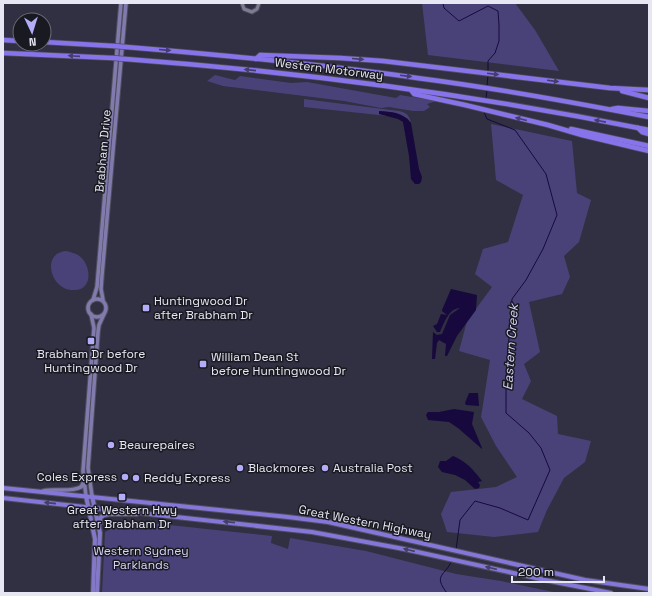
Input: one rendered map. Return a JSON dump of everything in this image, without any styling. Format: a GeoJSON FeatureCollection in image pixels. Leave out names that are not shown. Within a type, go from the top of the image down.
{"type":"FeatureCollection","features":[{"type":"Feature","properties":{"kind":"highway","name":"Western Motorway"},"geometry":{"type":"LineString","coordinates":[[52,42],[256,58],[333,67],[498,90],[649,117]]}},
{"type":"Feature","properties":{"kind":"highway","name":"Western Motorway"},"geometry":{"type":"LineString","coordinates":[[3,52],[113,58],[289,74],[496,102],[649,130]]}},
{"type":"Feature","properties":{"kind":"highway"},"geometry":{"type":"LineString","coordinates":[[256,58],[260,56],[350,59],[610,88],[649,90]]}},
{"type":"Feature","properties":{"kind":"highway"},"geometry":{"type":"LineString","coordinates":[[610,88],[649,98]]}},
{"type":"Feature","properties":{"kind":"highway"},"geometry":{"type":"LineString","coordinates":[[411,90],[414,94],[495,112],[649,151]]}},
{"type":"Feature","properties":{"kind":"highway"},"geometry":{"type":"LineString","coordinates":[[610,110],[618,108],[649,111]]}},
{"type":"Feature","properties":{"kind":"highway"},"geometry":{"type":"LineString","coordinates":[[548,125],[649,146]]}},
{"type":"Feature","properties":{"kind":"highway"},"geometry":{"type":"LineString","coordinates":[[638,128],[642,132],[649,134]]}},
{"type":"Feature","properties":{"kind":"highway","name":"Great Western Highway"},"geometry":{"type":"LineString","coordinates":[[3,488],[92,496],[328,522],[585,580],[649,589]]}},
{"type":"Feature","properties":{"kind":"highway","name":"Great Western Highway"},"geometry":{"type":"LineString","coordinates":[[3,498],[312,532],[404,549],[611,593]]}},
{"type":"Feature","properties":{"kind":"main road","name":"Brabham Drive"},"geometry":{"type":"LineString","coordinates":[[93,300],[97,287],[121,3]]}},
{"type":"Feature","properties":{"kind":"main road","name":"Brabham Drive"},"geometry":{"type":"LineString","coordinates":[[103,300],[101,291],[102,275],[126,3]]}},
{"type":"Feature","properties":{"kind":"main road"},"geometry":{"type":"LineString","coordinates":[[93,593],[95,543],[83,471],[94,328],[88,306],[93,300],[98,299],[103,300],[106,307],[98,332],[88,468],[101,538],[98,593]]}},
{"type":"Feature","properties":{"kind":"main road"},"geometry":{"type":"LineString","coordinates":[[91,314],[97,317],[104,314]]}},
{"type":"Feature","properties":{"kind":"main road"},"geometry":{"type":"LineString","coordinates":[[43,491],[73,490],[81,487],[84,481]]}},
{"type":"Feature","properties":{"kind":"main road"},"geometry":{"type":"LineString","coordinates":[[99,525],[100,518],[106,514],[150,514]]}},
{"type":"Feature","properties":{"kind":"street"},"geometry":{"type":"LineString","coordinates":[[241,4],[246,11],[252,12],[257,9],[260,3]]}},
{"type":"Feature","properties":{"kind":"green space"},"geometry":{"type":"Polygon","coordinates":[[[422,3],[515,3],[535,30],[559,71],[428,55],[422,3]]]}},
{"type":"Feature","properties":{"kind":"green space"},"geometry":{"type":"Polygon","coordinates":[[[215,75],[235,80],[240,76],[291,83],[307,82],[396,98],[400,95],[436,101],[427,104],[430,107],[424,111],[413,111],[389,107],[381,108],[344,101],[223,86],[207,81],[215,75]]]}},
{"type":"Feature","properties":{"kind":"green space"},"geometry":{"type":"Polygon","coordinates":[[[304,99],[399,111],[407,115],[411,123],[407,118],[304,107],[304,99]]]}},
{"type":"Feature","properties":{"kind":"green space"},"geometry":{"type":"Polygon","coordinates":[[[491,124],[572,141],[577,193],[591,200],[579,242],[564,256],[570,277],[562,294],[529,302],[540,352],[524,364],[531,381],[522,399],[557,416],[558,434],[591,441],[585,462],[564,478],[547,510],[538,532],[494,537],[447,532],[441,514],[451,492],[496,487],[517,477],[496,446],[481,417],[490,360],[459,351],[467,321],[492,287],[475,274],[483,249],[508,242],[523,195],[496,180],[491,124]]]}},
{"type":"Feature","properties":{"kind":"green space"},"geometry":{"type":"Polygon","coordinates":[[[66,251],[78,255],[86,264],[88,269],[88,281],[81,289],[67,289],[60,285],[52,272],[51,265],[53,258],[58,253],[66,251]]]}},
{"type":"Feature","properties":{"kind":"green space","name":"Western Sydney Parklands"},"geometry":{"type":"Polygon","coordinates":[[[122,523],[160,524],[272,536],[271,543],[288,549],[290,538],[366,551],[456,574],[501,581],[558,593],[102,593],[105,532],[122,523]]]}},
{"type":"Feature","properties":{"kind":"shaded area"},"geometry":{"type":"Polygon","coordinates":[[[379,111],[393,112],[401,115],[408,119],[411,123],[419,169],[422,177],[419,184],[415,184],[411,179],[409,156],[403,122],[398,119],[379,114],[379,111]]]}},
{"type":"Feature","properties":{"kind":"shaded area"},"geometry":{"type":"Polygon","coordinates":[[[451,289],[477,295],[476,310],[457,336],[447,356],[445,356],[446,344],[439,340],[437,343],[435,359],[432,359],[433,332],[437,335],[442,334],[450,315],[460,308],[453,310],[450,313],[440,332],[437,332],[433,326],[437,324],[441,314],[447,315],[442,310],[451,289]]]}},
{"type":"Feature","properties":{"kind":"shaded area"},"geometry":{"type":"Polygon","coordinates":[[[469,393],[478,393],[479,406],[466,405],[465,403],[469,393]]]}},
{"type":"Feature","properties":{"kind":"shaded area"},"geometry":{"type":"Polygon","coordinates":[[[454,409],[474,412],[472,424],[482,449],[449,422],[428,420],[426,415],[428,412],[439,412],[454,409]]]}},
{"type":"Feature","properties":{"kind":"shaded area"},"geometry":{"type":"Polygon","coordinates":[[[453,456],[466,463],[476,473],[482,481],[478,482],[480,485],[479,488],[475,489],[465,480],[455,475],[442,472],[438,467],[440,461],[446,461],[453,456]]]}},
{"type":"Feature","properties":{"kind":"waterway","name":"Eastern Creek"},"geometry":{"type":"LineString","coordinates":[[443,3],[444,8],[459,21],[488,6],[498,11],[499,41],[495,53],[488,61],[488,71]]}},
{"type":"Feature","properties":{"kind":"waterway","name":"Eastern Creek"},"geometry":{"type":"LineString","coordinates":[[487,87],[488,74]]}},
{"type":"Feature","properties":{"kind":"waterway","name":"Eastern Creek"},"geometry":{"type":"LineString","coordinates":[[486,99],[487,90]]}},
{"type":"Feature","properties":{"kind":"waterway","name":"Eastern Creek"},"geometry":{"type":"LineString","coordinates":[[456,550],[460,520],[475,501],[500,508],[528,520],[550,470],[541,448],[529,433],[506,413],[506,377],[512,299],[526,280],[543,249],[557,215],[546,174],[515,130],[487,119],[484,112]]}},
{"type":"Feature","properties":{"kind":"waterway","name":"Eastern Creek"},"geometry":{"type":"LineString","coordinates":[[447,593],[440,578],[452,560]]}},
{"type":"Feature","properties":{"kind":"place","name":"Huntingwood Dr after Brabham Dr"},"geometry":{"type":"Point","coordinates":[146,308]}},
{"type":"Feature","properties":{"kind":"place","name":"Brabham Dr before Huntingwood Dr"},"geometry":{"type":"Point","coordinates":[91,341]}},
{"type":"Feature","properties":{"kind":"place","name":"William Dean St before Huntingwood Dr"},"geometry":{"type":"Point","coordinates":[203,364]}},
{"type":"Feature","properties":{"kind":"place","name":"Beaurepaires"},"geometry":{"type":"Point","coordinates":[111,445]}},
{"type":"Feature","properties":{"kind":"place","name":"Blackmores"},"geometry":{"type":"Point","coordinates":[240,468]}},
{"type":"Feature","properties":{"kind":"place","name":"Australia Post"},"geometry":{"type":"Point","coordinates":[325,468]}},
{"type":"Feature","properties":{"kind":"place","name":"Coles Express"},"geometry":{"type":"Point","coordinates":[125,477]}},
{"type":"Feature","properties":{"kind":"place","name":"Reddy Express"},"geometry":{"type":"Point","coordinates":[136,478]}},
{"type":"Feature","properties":{"kind":"place","name":"Great Western Hwy after Brabham Dr"},"geometry":{"type":"Point","coordinates":[122,497]}}]}
